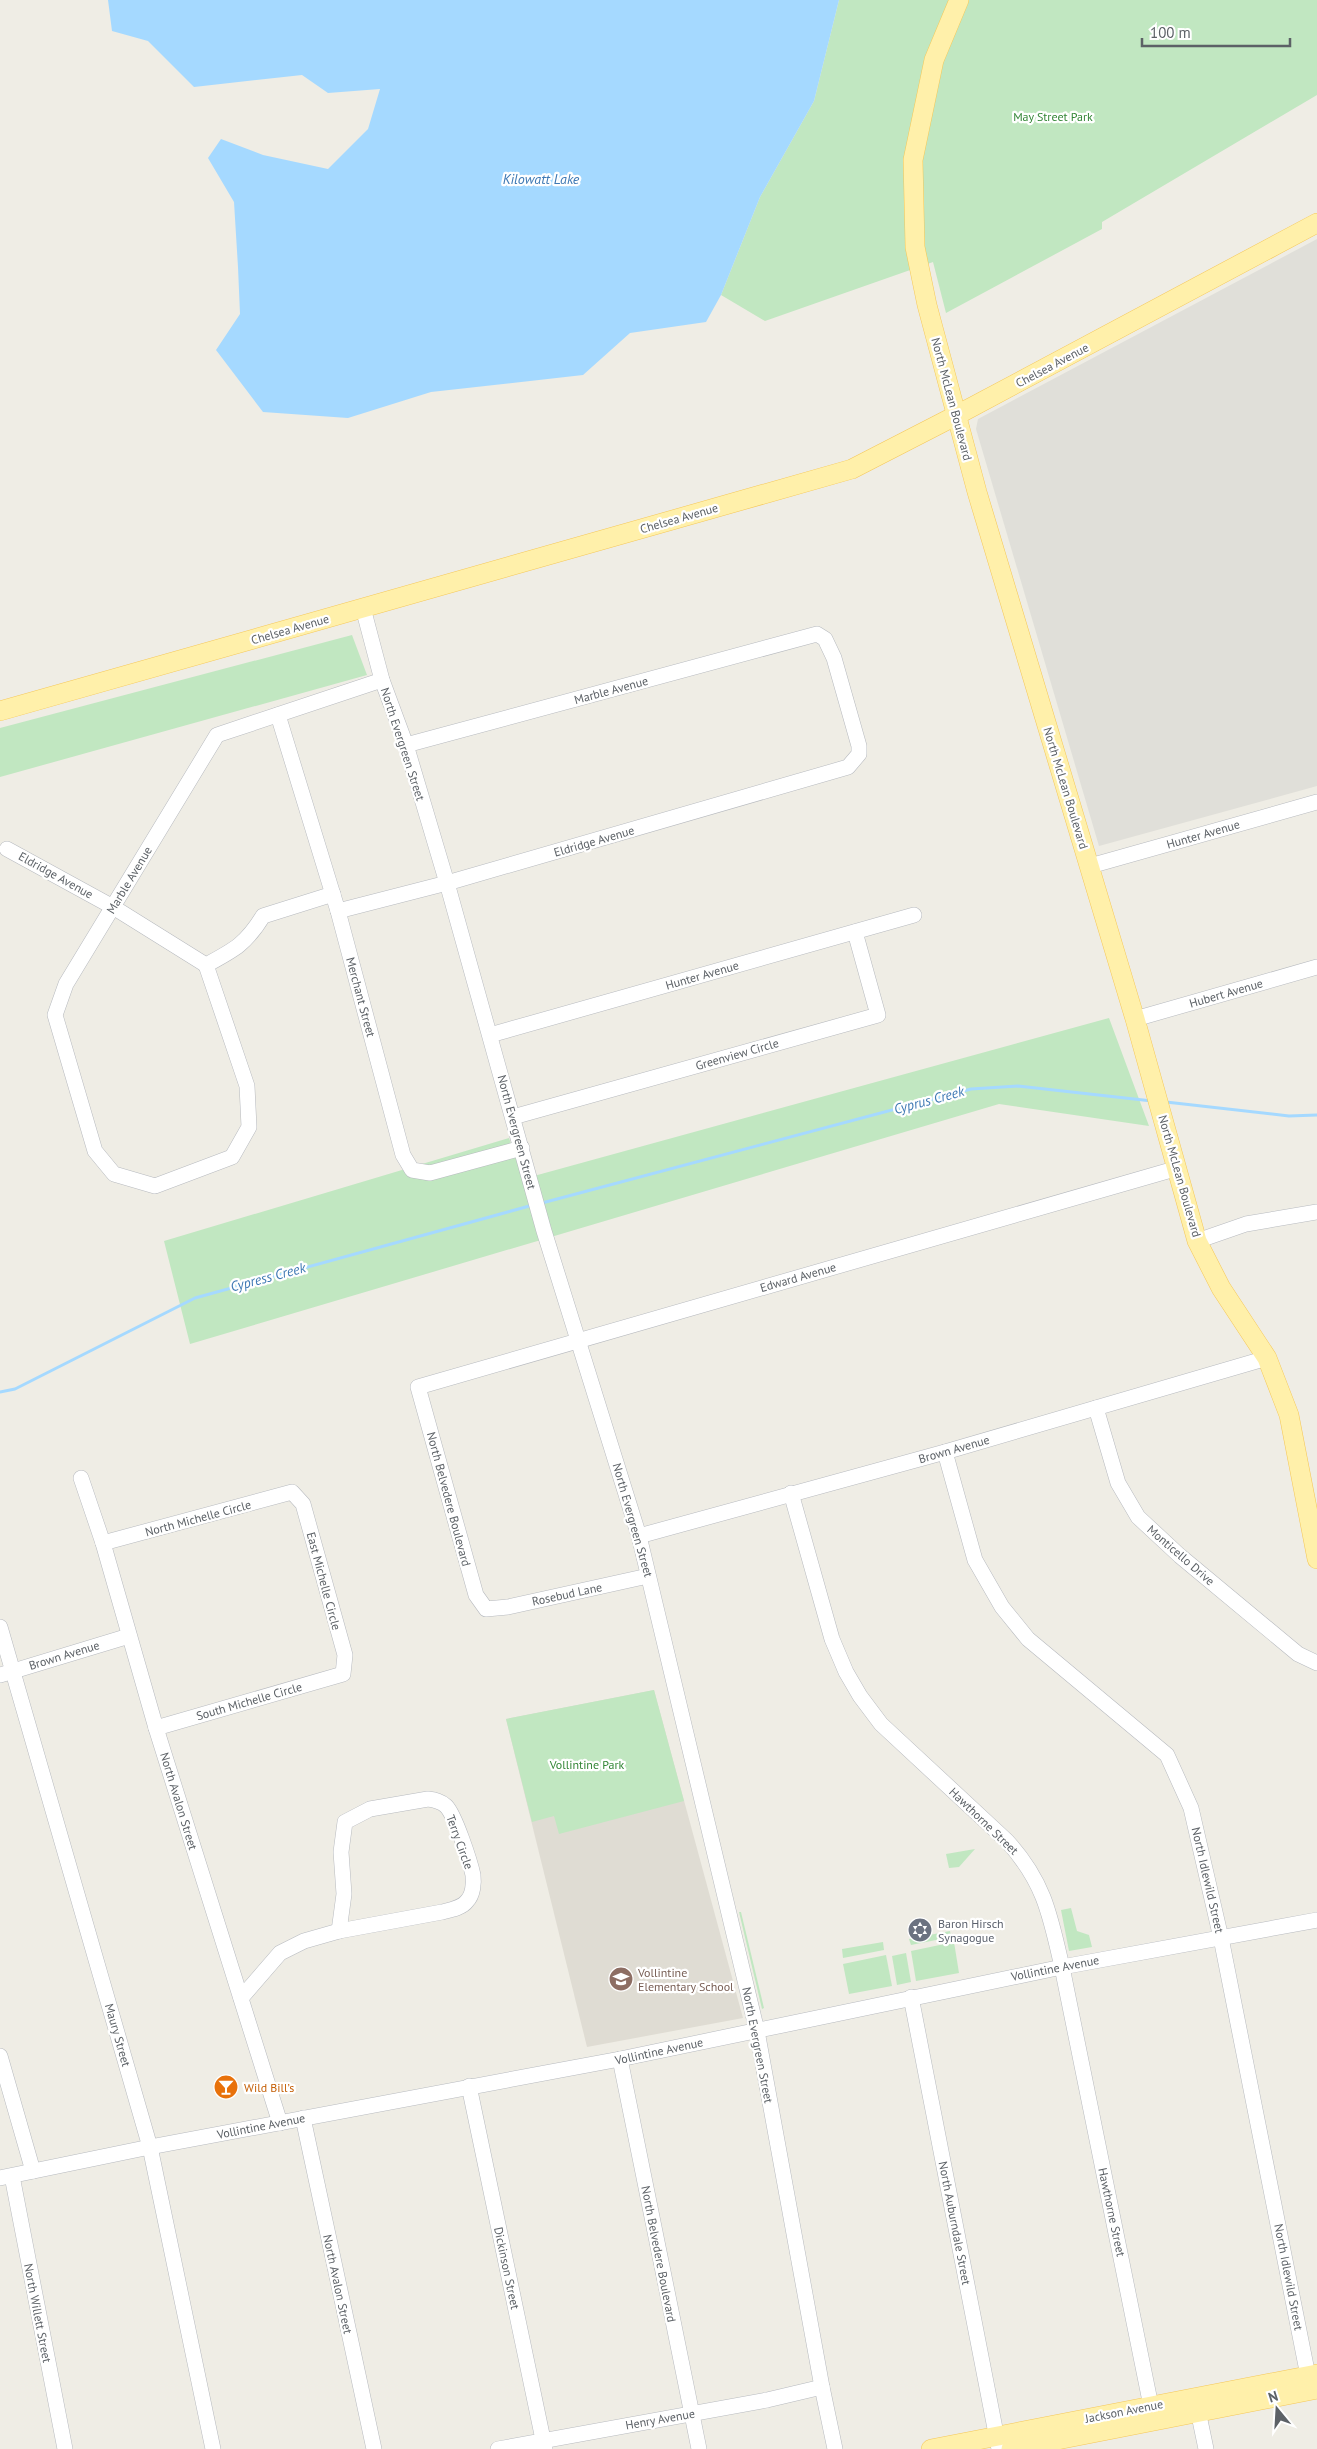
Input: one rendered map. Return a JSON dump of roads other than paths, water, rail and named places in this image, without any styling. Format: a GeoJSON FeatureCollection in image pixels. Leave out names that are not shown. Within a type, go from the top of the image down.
{"type":"FeatureCollection","features":[{"type":"Feature","properties":{"kind":"main road","name":"North McLean Boulevard"},"geometry":{"type":"LineString","coordinates":[[959,0],[934,60],[912,160],[915,247],[927,305],[977,492],[1135,1019],[1197,1241],[1221,1288],[1267,1358],[1289,1415],[1311,1497],[1317,1559]]}},
{"type":"Feature","properties":{"kind":"main road","name":"Chelsea Avenue"},"geometry":{"type":"LineString","coordinates":[[0,711],[852,469],[1317,223]]}},
{"type":"Feature","properties":{"kind":"main road","name":"Jackson Avenue"},"geometry":{"type":"LineString","coordinates":[[931,2449],[998,2442],[1313,2382]]}},
{"type":"Feature","properties":{"kind":"main road","name":"Jackson Avenue"},"geometry":{"type":"LineString","coordinates":[[1010,2449],[1153,2412]]}},
{"type":"Feature","properties":{"kind":"street","name":"North Evergreen Street"},"geometry":{"type":"LineString","coordinates":[[363,608],[382,680],[406,745],[490,1035],[544,1231],[580,1339],[639,1536],[757,2031],[835,2449]]}},
{"type":"Feature","properties":{"kind":"street","name":"Marble Avenue"},"geometry":{"type":"LineString","coordinates":[[406,745],[817,634],[825,639],[834,658],[859,746],[859,754],[848,767]]}},
{"type":"Feature","properties":{"kind":"street","name":"Marble Avenue"},"geometry":{"type":"LineString","coordinates":[[206,965],[247,1086],[249,1127],[232,1157],[155,1186],[114,1174],[95,1151],[55,1015],[66,984],[217,735],[382,680]]}},
{"type":"Feature","properties":{"kind":"street","name":"Merchant Street"},"geometry":{"type":"LineString","coordinates":[[278,715],[338,911],[403,1155],[412,1170],[430,1173],[522,1148]]}},
{"type":"Feature","properties":{"kind":"street","name":"Eldridge Avenue"},"geometry":{"type":"LineString","coordinates":[[338,911],[446,883],[848,767]]}},
{"type":"Feature","properties":{"kind":"street","name":"Hunter Avenue"},"geometry":{"type":"LineString","coordinates":[[1090,866],[1317,802]]}},
{"type":"Feature","properties":{"kind":"street","name":"Eldridge Avenue"},"geometry":{"type":"LineString","coordinates":[[7,848],[113,907],[206,965]]}},
{"type":"Feature","properties":{"kind":"street"},"geometry":{"type":"LineString","coordinates":[[206,965],[238,948],[254,930],[263,916],[333,894]]}},
{"type":"Feature","properties":{"kind":"street","name":"Hunter Avenue"},"geometry":{"type":"LineString","coordinates":[[490,1035],[914,915]]}},
{"type":"Feature","properties":{"kind":"street","name":"Greenview Circle"},"geometry":{"type":"LineString","coordinates":[[513,1116],[878,1015],[855,932]]}},
{"type":"Feature","properties":{"kind":"street","name":"Hubert Avenue"},"geometry":{"type":"LineString","coordinates":[[1135,1019],[1317,967]]}},
{"type":"Feature","properties":{"kind":"street","name":"Edward Avenue"},"geometry":{"type":"LineString","coordinates":[[418,1386],[1178,1168]]}},
{"type":"Feature","properties":{"kind":"street"},"geometry":{"type":"LineString","coordinates":[[1197,1241],[1246,1224],[1317,1212]]}},
{"type":"Feature","properties":{"kind":"street","name":"Brown Avenue"},"geometry":{"type":"LineString","coordinates":[[639,1536],[945,1452],[1267,1358]]}},
{"type":"Feature","properties":{"kind":"street","name":"North Belvedere Boulevard"},"geometry":{"type":"LineString","coordinates":[[418,1386],[476,1595],[486,1609]]}},
{"type":"Feature","properties":{"kind":"street","name":"Monticello Drive"},"geometry":{"type":"LineString","coordinates":[[1096,1408],[1118,1483],[1138,1517],[1180,1556],[1298,1654],[1317,1663]]}},
{"type":"Feature","properties":{"kind":"street","name":"North Idlewild Street"},"geometry":{"type":"LineString","coordinates":[[945,1452],[976,1560],[1002,1607],[1028,1639],[1166,1755],[1191,1808],[1221,1938],[1313,2382]]}},
{"type":"Feature","properties":{"kind":"street","name":"North Avalon Street"},"geometry":{"type":"LineString","coordinates":[[81,1478],[103,1543],[156,1728],[280,2123]]}},
{"type":"Feature","properties":{"kind":"street","name":"North Michelle Circle"},"geometry":{"type":"LineString","coordinates":[[103,1543],[292,1492]]}},
{"type":"Feature","properties":{"kind":"street","name":"East Michelle Circle"},"geometry":{"type":"LineString","coordinates":[[292,1492],[303,1504],[344,1655],[343,1674]]}},
{"type":"Feature","properties":{"kind":"street","name":"Hawthorne Street"},"geometry":{"type":"LineString","coordinates":[[791,1493],[832,1639],[846,1672],[860,1696],[881,1724],[1020,1854],[1043,1893],[1062,1966],[1153,2412]]}},
{"type":"Feature","properties":{"kind":"street","name":"Rosebud Lane"},"geometry":{"type":"LineString","coordinates":[[486,1609],[508,1607],[648,1576]]}},
{"type":"Feature","properties":{"kind":"street","name":"Maury Street"},"geometry":{"type":"LineString","coordinates":[[0,1628],[7,1672],[150,2147],[213,2449]]}},
{"type":"Feature","properties":{"kind":"street","name":"Brown Avenue"},"geometry":{"type":"LineString","coordinates":[[7,1672],[129,1636]]}},
{"type":"Feature","properties":{"kind":"street","name":"South Michelle Circle"},"geometry":{"type":"LineString","coordinates":[[156,1728],[343,1674]]}},
{"type":"Feature","properties":{"kind":"street","name":"Terry Circle"},"geometry":{"type":"LineString","coordinates":[[241,1998],[280,1953],[304,1941],[339,1931],[442,1912],[457,1908],[467,1901],[473,1889],[473,1876],[453,1816],[446,1806],[438,1801],[428,1799],[412,1801],[370,1809],[345,1822],[341,1852],[344,1894],[339,1931]]}},
{"type":"Feature","properties":{"kind":"street","name":"Vollintine Avenue"},"geometry":{"type":"LineString","coordinates":[[6,2177],[150,2147],[620,2059],[1062,1966],[1317,1920]]}},
{"type":"Feature","properties":{"kind":"street","name":"North Auburndale Street"},"geometry":{"type":"LineString","coordinates":[[911,1997],[998,2442]]}},
{"type":"Feature","properties":{"kind":"street"},"geometry":{"type":"LineString","coordinates":[[0,2056],[33,2171]]}},
{"type":"Feature","properties":{"kind":"street","name":"North Belvedere Boulevard"},"geometry":{"type":"LineString","coordinates":[[620,2059],[699,2449]]}},
{"type":"Feature","properties":{"kind":"street","name":"Dickinson Street"},"geometry":{"type":"LineString","coordinates":[[468,2086],[544,2444]]}},
{"type":"Feature","properties":{"kind":"street","name":"North Avalon Street"},"geometry":{"type":"LineString","coordinates":[[303,2118],[374,2449]]}},
{"type":"Feature","properties":{"kind":"street","name":"North Willett Street"},"geometry":{"type":"LineString","coordinates":[[6,2177],[65,2449]]}},
{"type":"Feature","properties":{"kind":"street","name":"Henry Avenue"},"geometry":{"type":"LineString","coordinates":[[498,2449],[544,2444],[767,2400],[822,2387]]}},
{"type":"Feature","properties":{"kind":"street"},"geometry":{"type":"LineString","coordinates":[[1197,2405],[1206,2449]]}},
{"type":"Feature","properties":{"kind":"water","name":"Kilowatt Lake"},"geometry":{"type":"Polygon","coordinates":[[[108,0],[839,0],[814,101],[760,197],[721,295],[706,322],[630,333],[583,375],[431,392],[348,418],[263,412],[216,350],[240,314],[234,202],[208,158],[221,139],[263,155],[328,169],[368,129],[380,89],[328,93],[302,75],[194,87],[148,41],[112,31],[108,0]]]}},
{"type":"Feature","properties":{"kind":"waterway","name":"Cyprus Creek"},"geometry":{"type":"LineString","coordinates":[[542,1203],[971,1089],[1018,1086],[1152,1101]]}},
{"type":"Feature","properties":{"kind":"waterway","name":"Cyprus Creek"},"geometry":{"type":"LineString","coordinates":[[1166,1102],[1289,1116],[1317,1115]]}},
{"type":"Feature","properties":{"kind":"waterway","name":"Cypress Creek"},"geometry":{"type":"LineString","coordinates":[[0,1392],[15,1389],[195,1298],[533,1205]]}},
{"type":"Feature","properties":{"kind":"place","name":"Baron Hirsch Synagogue"},"geometry":{"type":"Point","coordinates":[920,1930]}},
{"type":"Feature","properties":{"kind":"place","name":"Vollintine Elementary School"},"geometry":{"type":"Point","coordinates":[621,1979]}},
{"type":"Feature","properties":{"kind":"place","name":"Wild Bill’s"},"geometry":{"type":"Point","coordinates":[226,2087]}},
{"type":"Feature","properties":{"kind":"park label","name":"May Street Park"},"geometry":{"type":"Point","coordinates":[1053,116]}},
{"type":"Feature","properties":{"kind":"park label","name":"Vollintine Park"},"geometry":{"type":"Point","coordinates":[587,1764]}}]}
